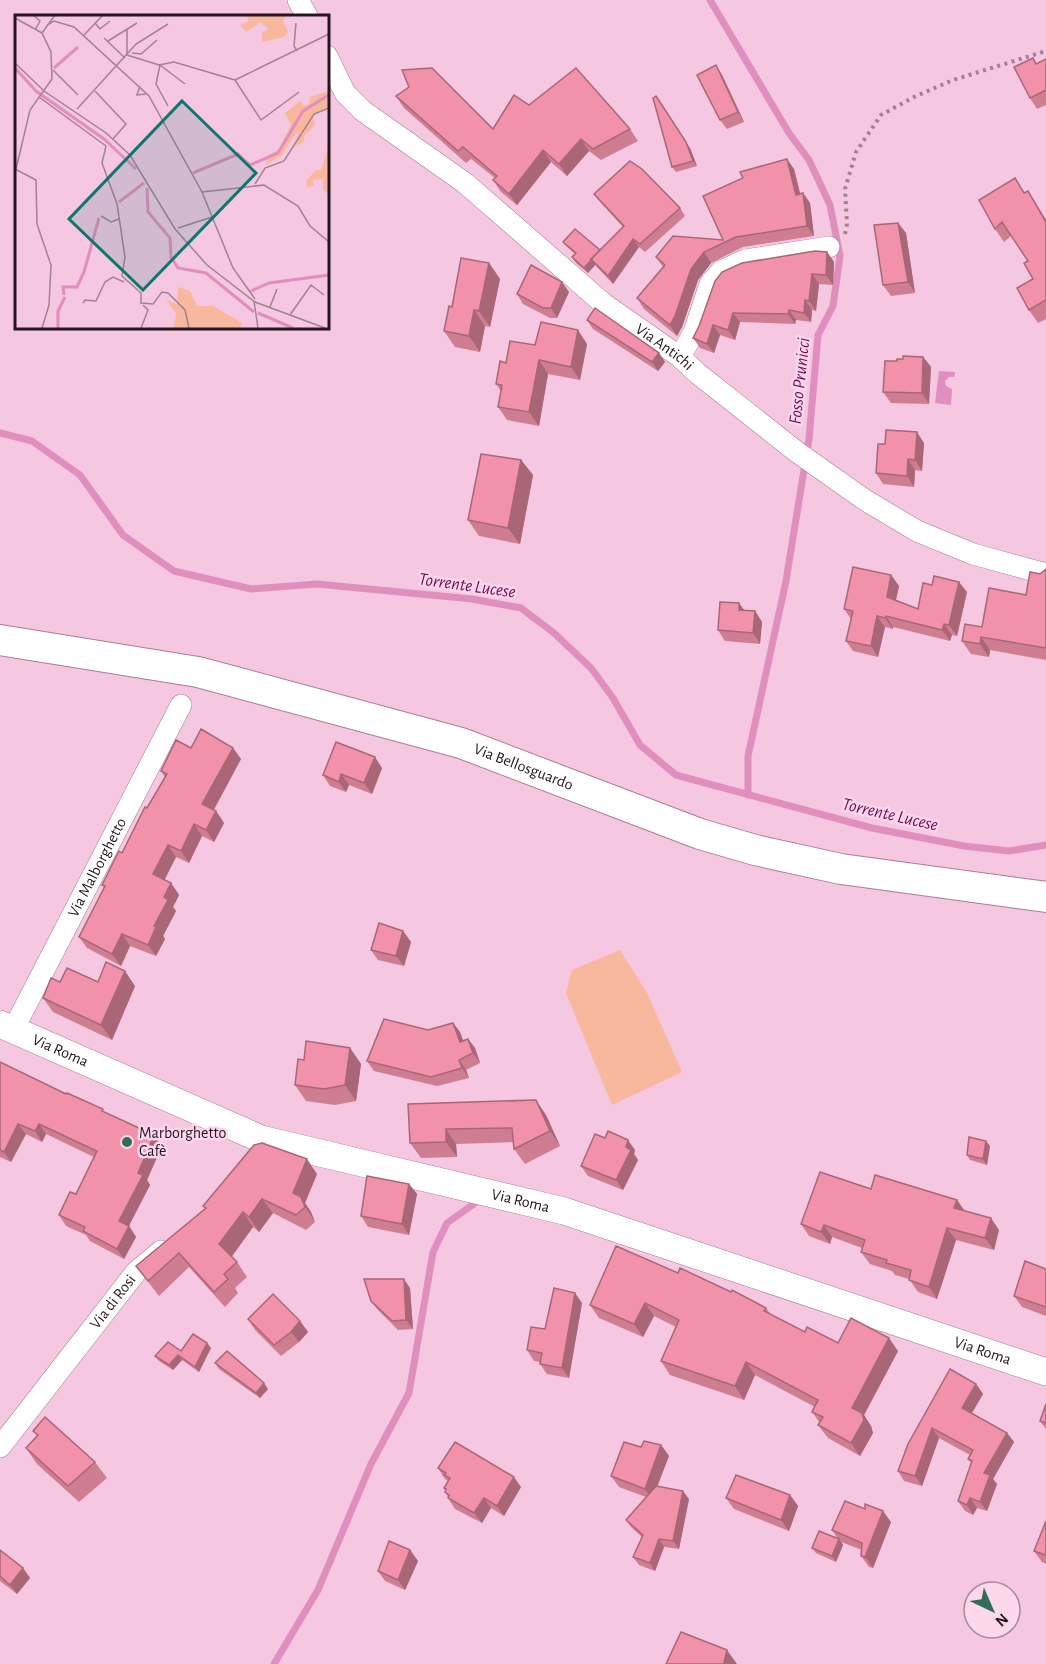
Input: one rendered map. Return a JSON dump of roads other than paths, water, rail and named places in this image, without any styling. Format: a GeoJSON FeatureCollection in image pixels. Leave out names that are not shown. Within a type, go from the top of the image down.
{"type":"FeatureCollection","features":[{"type":"Feature","properties":{"kind":"main road","name":"Via Bellosguardo"},"geometry":{"type":"LineString","coordinates":[[0,640],[198,672],[461,744],[700,834],[755,850],[841,869],[1046,897]]}},
{"type":"Feature","properties":{"kind":"street"},"geometry":{"type":"LineString","coordinates":[[298,0],[307,15]]}},
{"type":"Feature","properties":{"kind":"street","name":"Via Antichi"},"geometry":{"type":"LineString","coordinates":[[328,58],[345,93],[363,111],[465,183],[604,304],[680,357],[797,452],[865,500],[917,531],[973,554],[1046,574]]}},
{"type":"Feature","properties":{"kind":"street"},"geometry":{"type":"LineString","coordinates":[[680,357],[694,332],[710,284],[721,271],[745,260],[836,244]]}},
{"type":"Feature","properties":{"kind":"street","name":"Via Malborghetto"},"geometry":{"type":"LineString","coordinates":[[7,1027],[181,705]]}},
{"type":"Feature","properties":{"kind":"street","name":"Via Roma"},"geometry":{"type":"LineString","coordinates":[[7,1027],[254,1147],[564,1210],[1046,1372]]}},
{"type":"Feature","properties":{"kind":"street","name":"Via di Rosi"},"geometry":{"type":"LineString","coordinates":[[0,1447],[136,1272],[172,1241]]}},
{"type":"Feature","properties":{"kind":"waterway","name":"Fosso Prunicci"},"geometry":{"type":"LineString","coordinates":[[710,0],[789,133],[809,160],[830,205],[840,256],[833,306],[818,335],[809,439],[786,581],[748,756],[748,795]]}},
{"type":"Feature","properties":{"kind":"waterway","name":"Torrente Lucese"},"geometry":{"type":"LineString","coordinates":[[0,433],[32,441],[80,475],[123,535],[174,571],[251,589],[317,584],[472,599],[521,608],[554,633],[591,668],[613,698],[640,745],[676,775],[872,828],[964,846],[1009,851],[1046,845]]}},
{"type":"Feature","properties":{"kind":"waterway"},"geometry":{"type":"LineString","coordinates":[[274,1664],[318,1590],[371,1464],[409,1393],[433,1252],[447,1223],[478,1201]]}},
{"type":"Feature","properties":{"kind":"place","name":"Marborghetto Cafè"},"geometry":{"type":"Point","coordinates":[127,1142]}}]}
